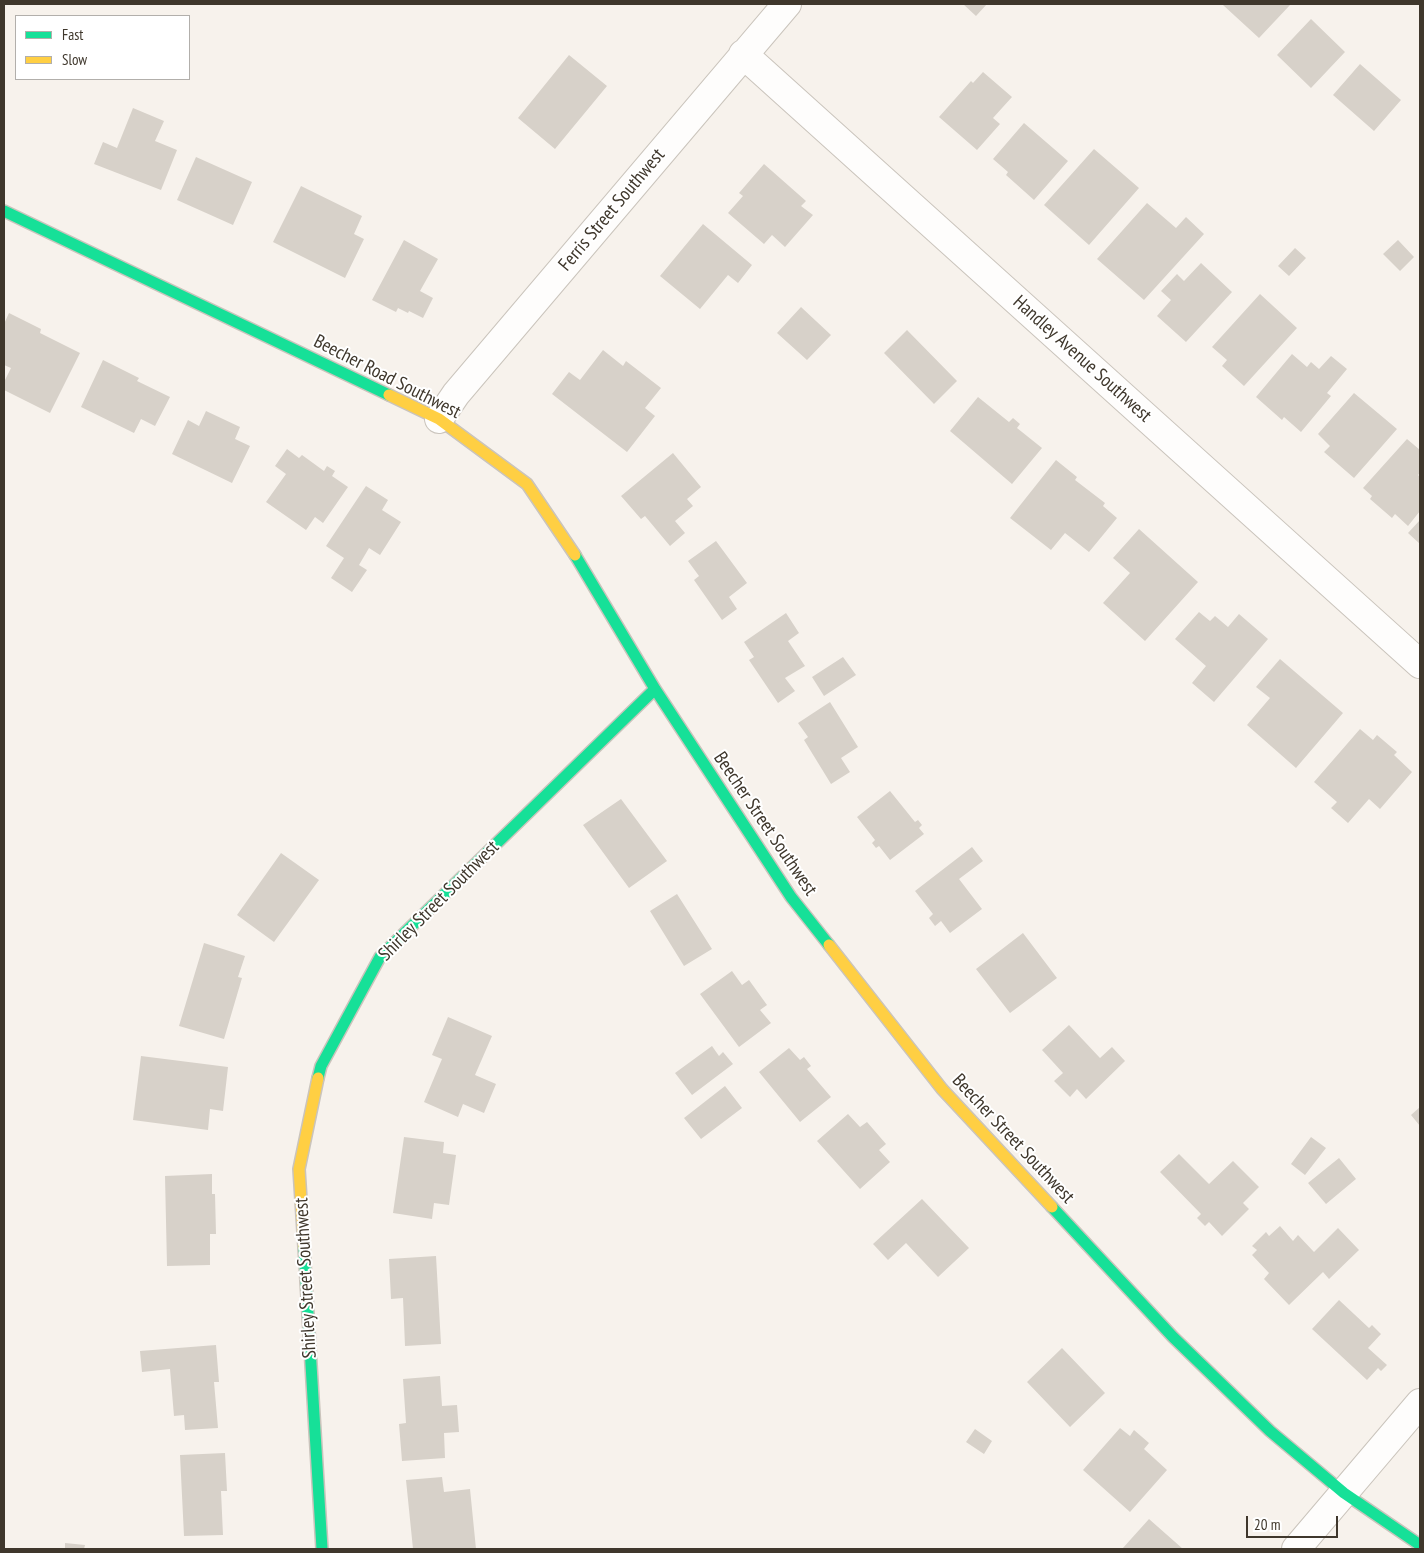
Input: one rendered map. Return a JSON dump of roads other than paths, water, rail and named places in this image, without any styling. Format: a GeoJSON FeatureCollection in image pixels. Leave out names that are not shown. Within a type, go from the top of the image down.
{"type":"FeatureCollection","features":[{"type":"Feature","properties":{"kind":"street","name":"Ferris Street Southwest"},"geometry":{"type":"LineString","coordinates":[[439,419],[476,372],[787,4]]}},
{"type":"Feature","properties":{"kind":"street","name":"Handley Avenue Southwest"},"geometry":{"type":"LineString","coordinates":[[744,54],[1420,664]]}},
{"type":"Feature","properties":{"kind":"street","name":"Beecher Road Southwest"},"geometry":{"type":"LineString","coordinates":[[4,211],[439,419],[527,484],[584,567],[655,689]]}},
{"type":"Feature","properties":{"kind":"street","name":"Beecher Street Southwest"},"geometry":{"type":"LineString","coordinates":[[655,689],[791,897],[942,1089],[1173,1336],[1270,1431],[1344,1493],[1420,1545]]}},
{"type":"Feature","properties":{"kind":"street","name":"Shirley Street Southwest"},"geometry":{"type":"LineString","coordinates":[[322,1549],[300,1169],[321,1066],[380,957],[655,689]]}},
{"type":"Feature","properties":{"kind":"street"},"geometry":{"type":"LineString","coordinates":[[1296,1549],[1420,1403]]}}]}
